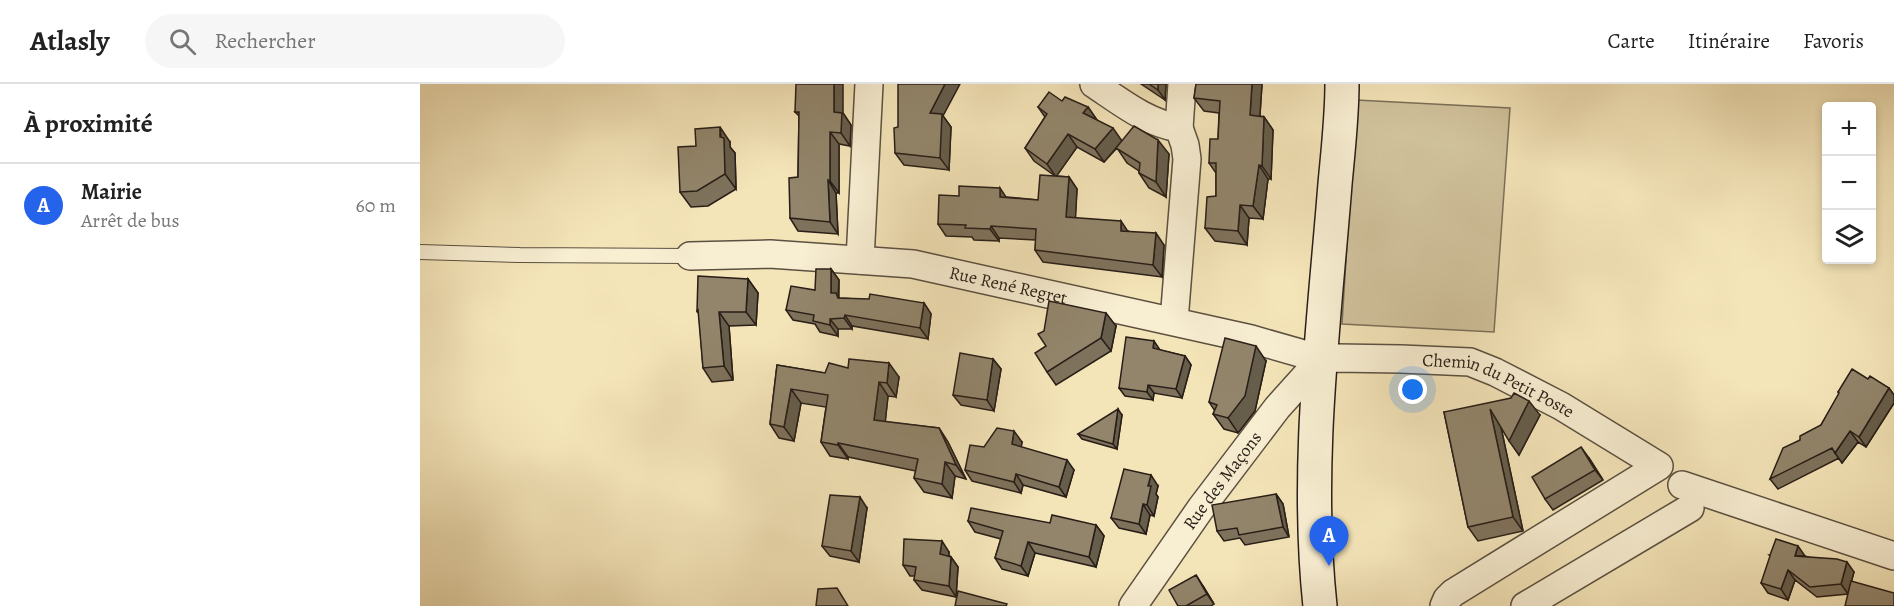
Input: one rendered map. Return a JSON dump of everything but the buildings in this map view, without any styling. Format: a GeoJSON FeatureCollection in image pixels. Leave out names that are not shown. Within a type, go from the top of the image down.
{"type":"FeatureCollection","features":[{"type":"Feature","properties":{"kind":"street"},"geometry":{"type":"LineString","coordinates":[[860,260],[868,84]]}},
{"type":"Feature","properties":{"kind":"street"},"geometry":{"type":"LineString","coordinates":[[1094,84],[1149,120],[1179,128]]}},
{"type":"Feature","properties":{"kind":"street"},"geometry":{"type":"LineString","coordinates":[[1174,321],[1187,159],[1179,128],[1182,84]]}},
{"type":"Feature","properties":{"kind":"street"},"geometry":{"type":"LineString","coordinates":[[1320,606],[1316,576],[1313,499],[1342,84]]}},
{"type":"Feature","properties":{"kind":"street","name":"Rue René Regret"},"geometry":{"type":"LineString","coordinates":[[690,256],[770,254],[913,264],[1174,321],[1251,339],[1321,359]]}},
{"type":"Feature","properties":{"kind":"street","name":"Chemin du Petit Poste"},"geometry":{"type":"LineString","coordinates":[[1321,359],[1401,358],[1470,362],[1561,406],[1659,466],[1453,593],[1444,606]]}},
{"type":"Feature","properties":{"kind":"street","name":"Rue des Maçons"},"geometry":{"type":"LineString","coordinates":[[1132,606],[1201,508],[1277,408],[1321,359]]}},
{"type":"Feature","properties":{"kind":"street"},"geometry":{"type":"LineString","coordinates":[[1525,606],[1686,496],[1894,556]]}},
{"type":"Feature","properties":{"kind":"lane"},"geometry":{"type":"LineString","coordinates":[[420,252],[690,256]]}},
{"type":"Feature","properties":{"kind":"shaded area"},"geometry":{"type":"Polygon","coordinates":[[[1356,100],[1510,108],[1494,332],[1342,324],[1356,100]]]}},
{"type":"Feature","properties":{"kind":"place","name":"Mairie"},"geometry":{"type":"Point","coordinates":[1329,566]}}]}
